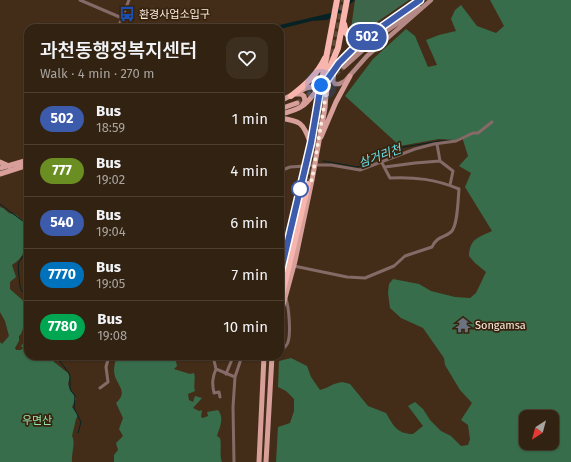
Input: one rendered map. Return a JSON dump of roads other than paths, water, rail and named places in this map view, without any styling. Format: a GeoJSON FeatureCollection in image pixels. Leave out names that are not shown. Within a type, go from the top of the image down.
{"type":"FeatureCollection","features":[{"type":"Feature","properties":{"kind":"highway"},"geometry":{"type":"LineString","coordinates":[[338,0],[341,5],[347,0]]}},
{"type":"Feature","properties":{"kind":"highway"},"geometry":{"type":"LineString","coordinates":[[321,85],[338,0]]}},
{"type":"Feature","properties":{"kind":"highway"},"geometry":{"type":"LineString","coordinates":[[326,94],[327,80],[330,67],[338,48],[347,0]]}},
{"type":"Feature","properties":{"kind":"highway"},"geometry":{"type":"LineString","coordinates":[[344,19],[345,31],[349,36],[358,38],[370,34]]}},
{"type":"Feature","properties":{"kind":"highway"},"geometry":{"type":"LineString","coordinates":[[295,98],[316,74],[328,51]]}},
{"type":"Feature","properties":{"kind":"highway"},"geometry":{"type":"LineString","coordinates":[[284,270],[306,184],[284,285]]}},
{"type":"Feature","properties":{"kind":"main road"},"geometry":{"type":"LineString","coordinates":[[318,142],[324,133],[336,102],[350,76]]}},
{"type":"Feature","properties":{"kind":"main road"},"geometry":{"type":"LineString","coordinates":[[284,113],[301,107],[310,100],[321,85],[327,80]]}},
{"type":"Feature","properties":{"kind":"main road"},"geometry":{"type":"LineString","coordinates":[[284,302],[294,266],[315,165],[326,94],[321,85]]}},
{"type":"Feature","properties":{"kind":"main road"},"geometry":{"type":"LineString","coordinates":[[284,106],[308,88],[321,85]]}},
{"type":"Feature","properties":{"kind":"main road"},"geometry":{"type":"LineString","coordinates":[[285,254],[311,143],[321,85]]}},
{"type":"Feature","properties":{"kind":"main road"},"geometry":{"type":"LineString","coordinates":[[284,100],[295,98],[301,94],[304,96],[305,101],[301,107]]}},
{"type":"Feature","properties":{"kind":"main road"},"geometry":{"type":"LineString","coordinates":[[284,119],[293,120],[302,124],[311,143]]}},
{"type":"Feature","properties":{"kind":"main road"},"geometry":{"type":"LineString","coordinates":[[0,168],[24,161]]}},
{"type":"Feature","properties":{"kind":"main road"},"geometry":{"type":"LineString","coordinates":[[0,162],[9,166]]}},
{"type":"Feature","properties":{"kind":"main road"},"geometry":{"type":"LineString","coordinates":[[0,174],[24,166]]}},
{"type":"Feature","properties":{"kind":"main road"},"geometry":{"type":"LineString","coordinates":[[259,462],[264,360]]}},
{"type":"Feature","properties":{"kind":"main road"},"geometry":{"type":"LineString","coordinates":[[266,462],[272,360]]}},
{"type":"Feature","properties":{"kind":"street"},"geometry":{"type":"LineString","coordinates":[[80,0],[122,18]]}},
{"type":"Feature","properties":{"kind":"street"},"geometry":{"type":"LineString","coordinates":[[120,24],[129,0]]}},
{"type":"Feature","properties":{"kind":"street"},"geometry":{"type":"LineString","coordinates":[[420,0],[362,45],[343,66],[374,40],[431,0]]}},
{"type":"Feature","properties":{"kind":"street"},"geometry":{"type":"LineString","coordinates":[[400,15],[360,42],[335,68],[327,80],[331,83],[339,84],[350,76],[367,56],[431,0]]}},
{"type":"Feature","properties":{"kind":"street"},"geometry":{"type":"LineString","coordinates":[[335,68],[333,80],[335,84]]}},
{"type":"Feature","properties":{"kind":"street"},"geometry":{"type":"LineString","coordinates":[[284,169],[290,166],[331,165],[360,170],[415,149],[456,141],[473,133],[478,133],[492,122]]}},
{"type":"Feature","properties":{"kind":"street"},"geometry":{"type":"LineString","coordinates":[[437,144],[440,161]]}},
{"type":"Feature","properties":{"kind":"street"},"geometry":{"type":"LineString","coordinates":[[294,266],[346,277],[365,278],[394,266],[405,256],[432,247],[436,240],[451,232],[454,228],[458,207],[459,188],[412,177],[390,178],[381,161]]}},
{"type":"Feature","properties":{"kind":"street"},"geometry":{"type":"LineString","coordinates":[[385,167],[440,161],[453,171],[450,185]]}},
{"type":"Feature","properties":{"kind":"street"},"geometry":{"type":"LineString","coordinates":[[284,250],[285,254]]}},
{"type":"Feature","properties":{"kind":"street"},"geometry":{"type":"LineString","coordinates":[[284,347],[288,342],[289,335],[288,305],[285,298]]}},
{"type":"Feature","properties":{"kind":"street"},"geometry":{"type":"LineString","coordinates":[[100,388],[108,382],[106,367],[108,360]]}},
{"type":"Feature","properties":{"kind":"street"},"geometry":{"type":"LineString","coordinates":[[214,360],[216,369],[213,377],[214,393],[219,392],[220,398]]}},
{"type":"Feature","properties":{"kind":"street"},"geometry":{"type":"LineString","coordinates":[[226,374],[232,360]]}},
{"type":"Feature","properties":{"kind":"street"},"geometry":{"type":"LineString","coordinates":[[234,462],[233,407],[235,378],[241,360]]}},
{"type":"Feature","properties":{"kind":"street"},"geometry":{"type":"LineString","coordinates":[[216,369],[235,378]]}},
{"type":"Feature","properties":{"kind":"water"},"geometry":{"type":"Polygon","coordinates":[[[350,0],[355,0],[340,13],[327,20],[312,21],[284,28],[284,24],[335,12],[350,0]]]}},
{"type":"Feature","properties":{"kind":"waterway","name":"삼거리천"},"geometry":{"type":"LineString","coordinates":[[323,161],[358,167],[398,148],[448,141]]}},
{"type":"Feature","properties":{"kind":"waterway"},"geometry":{"type":"LineString","coordinates":[[0,204],[24,222]]}},
{"type":"Feature","properties":{"kind":"waterway"},"geometry":{"type":"LineString","coordinates":[[24,255],[19,262],[18,267],[20,286],[21,290],[24,293]]}},
{"type":"Feature","properties":{"kind":"waterway"},"geometry":{"type":"LineString","coordinates":[[60,360],[69,373],[70,389],[75,396],[74,408],[81,422],[78,433]]}},
{"type":"Feature","properties":{"kind":"tunnel"},"geometry":{"type":"LineString","coordinates":[[333,55],[344,0]]}},
{"type":"Feature","properties":{"kind":"tunnel"},"geometry":{"type":"LineString","coordinates":[[327,71],[331,51]]}},
{"type":"Feature","properties":{"kind":"tunnel"},"geometry":{"type":"LineString","coordinates":[[326,82],[344,67]]}},
{"type":"Feature","properties":{"kind":"tunnel"},"geometry":{"type":"LineString","coordinates":[[317,120],[324,84]]}},
{"type":"Feature","properties":{"kind":"tunnel"},"geometry":{"type":"LineString","coordinates":[[297,103],[315,90]]}},
{"type":"Feature","properties":{"kind":"tunnel"},"geometry":{"type":"LineString","coordinates":[[308,184],[321,119]]}},
{"type":"Feature","properties":{"kind":"place","name":"환경사업소입구"},"geometry":{"type":"Point","coordinates":[127,14]}},
{"type":"Feature","properties":{"kind":"place","name":"Songamsa"},"geometry":{"type":"Point","coordinates":[463,325]}},
{"type":"Feature","properties":{"kind":"park label","name":"우면산"},"geometry":{"type":"Point","coordinates":[37,420]}}]}
